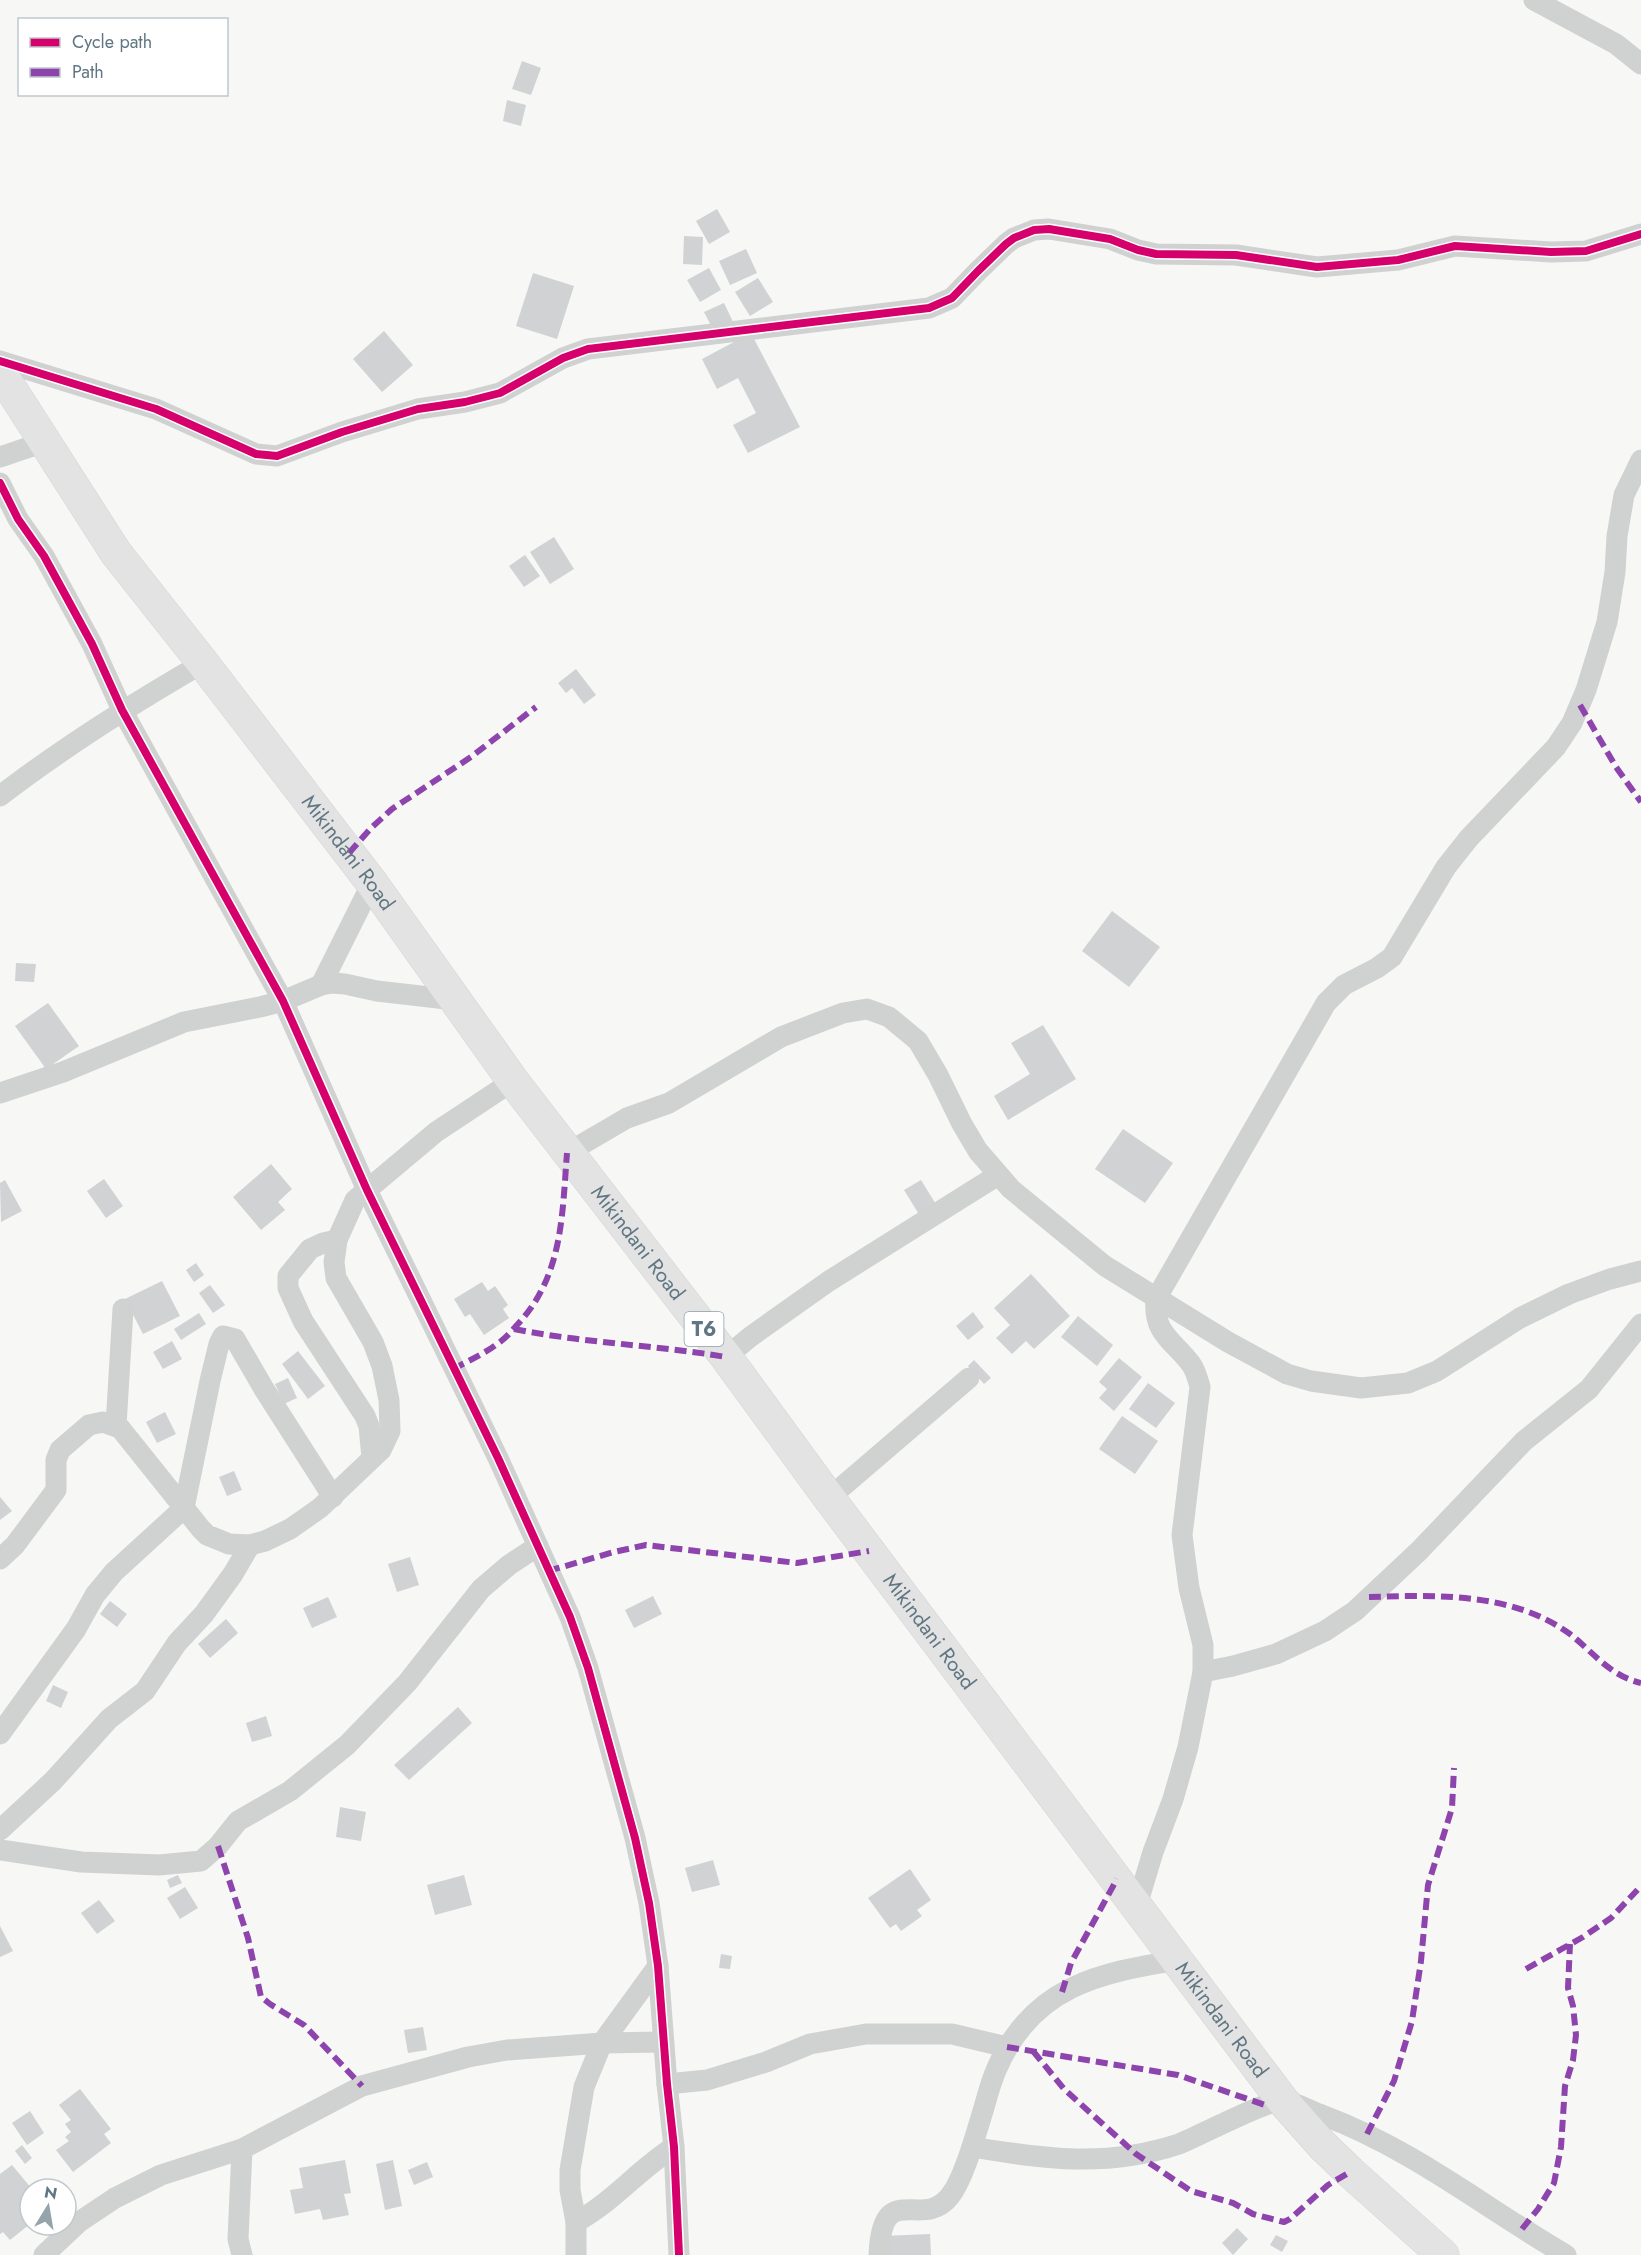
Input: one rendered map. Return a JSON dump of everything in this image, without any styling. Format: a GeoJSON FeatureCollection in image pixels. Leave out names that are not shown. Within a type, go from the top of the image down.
{"type":"FeatureCollection","features":[{"type":"Feature","properties":{"kind":"highway","name":"Mikindani Road"},"geometry":{"type":"LineString","coordinates":[[0,372],[116,553],[372,883],[513,1081],[726,1357],[829,1498],[1283,2101],[1322,2145],[1350,2172],[1443,2255]]}},
{"type":"Feature","properties":{"kind":"street"},"geometry":{"type":"LineString","coordinates":[[1534,0],[1616,44],[1641,64]]}},
{"type":"Feature","properties":{"kind":"street"},"geometry":{"type":"LineString","coordinates":[[0,361],[156,409],[256,454],[277,456],[406,412],[465,402],[500,393],[563,358],[588,349],[929,308],[952,298],[1006,244],[1034,230],[1049,229],[1103,237],[1156,254],[1236,255],[1317,267],[1398,261],[1455,246],[1551,252],[1586,251],[1641,234]]}},
{"type":"Feature","properties":{"kind":"street"},"geometry":{"type":"LineString","coordinates":[[0,457],[44,442]]}},
{"type":"Feature","properties":{"kind":"street"},"geometry":{"type":"LineString","coordinates":[[1137,1905],[1188,1747],[1203,1672],[1203,1645],[1189,1588],[1182,1535],[1200,1387],[1192,1365],[1161,1331],[1155,1310],[1156,1299],[1326,1003],[1344,985],[1377,968],[1392,957],[1446,867],[1469,838],[1556,747],[1572,723],[1586,690],[1607,622],[1624,495],[1641,460]]}},
{"type":"Feature","properties":{"kind":"street"},"geometry":{"type":"LineString","coordinates":[[0,483],[18,519],[44,556],[92,644],[122,710],[283,1001],[368,1190],[494,1449],[570,1617],[594,1689],[635,1838],[649,1903],[658,1966],[674,2147],[679,2255]]}},
{"type":"Feature","properties":{"kind":"street"},"geometry":{"type":"LineString","coordinates":[[0,796],[60,751],[122,710],[203,663]]}},
{"type":"Feature","properties":{"kind":"street"},"geometry":{"type":"LineString","coordinates":[[321,985],[372,883]]}},
{"type":"Feature","properties":{"kind":"street"},"geometry":{"type":"LineString","coordinates":[[0,1093],[63,1072],[184,1022],[283,1001],[321,985],[345,984],[377,991],[455,1000]]}},
{"type":"Feature","properties":{"kind":"street"},"geometry":{"type":"LineString","coordinates":[[567,1153],[627,1118],[669,1103],[780,1037],[843,1013],[867,1009],[889,1017],[918,1041],[973,1142],[1011,1189],[1105,1266],[1156,1299],[1277,1370],[1311,1381],[1361,1388],[1408,1383],[1437,1371],[1520,1318],[1550,1303],[1610,1279],[1641,1272]]}},
{"type":"Feature","properties":{"kind":"street"},"geometry":{"type":"LineString","coordinates":[[0,1558],[15,1545],[56,1490],[56,1460],[60,1450],[89,1425],[103,1422],[116,1426],[125,1433],[207,1535],[229,1544],[250,1545],[290,1529],[333,1497],[381,1450],[390,1431],[389,1400],[382,1366],[372,1342],[336,1278],[334,1262],[337,1240],[351,1205],[436,1131],[513,1081]]}},
{"type":"Feature","properties":{"kind":"street"},"geometry":{"type":"LineString","coordinates":[[726,1357],[829,1281],[998,1174]]}},
{"type":"Feature","properties":{"kind":"street"},"geometry":{"type":"LineString","coordinates":[[337,1240],[323,1243],[307,1252],[288,1276],[288,1288],[303,1321],[365,1416],[369,1426],[372,1458]]}},
{"type":"Feature","properties":{"kind":"street"},"geometry":{"type":"LineString","coordinates":[[116,1426],[123,1309]]}},
{"type":"Feature","properties":{"kind":"street"},"geometry":{"type":"LineString","coordinates":[[1203,1672],[1276,1654],[1325,1631],[1355,1611],[1419,1551],[1524,1441],[1589,1389],[1641,1324]]}},
{"type":"Feature","properties":{"kind":"street"},"geometry":{"type":"LineString","coordinates":[[0,1734],[76,1629],[95,1595],[114,1572],[183,1508],[214,1362],[219,1344],[225,1335],[235,1339],[270,1399],[333,1497]]}},
{"type":"Feature","properties":{"kind":"street"},"geometry":{"type":"LineString","coordinates":[[829,1498],[969,1378]]}},
{"type":"Feature","properties":{"kind":"street"},"geometry":{"type":"LineString","coordinates":[[0,1830],[53,1781],[109,1719],[145,1690],[177,1643],[204,1614],[233,1574],[250,1545]]}},
{"type":"Feature","properties":{"kind":"street"},"geometry":{"type":"LineString","coordinates":[[0,1850],[81,1862],[159,1865],[201,1862],[218,1846],[238,1821],[290,1791],[347,1745],[407,1683],[481,1589],[509,1565],[538,1546]]}},
{"type":"Feature","properties":{"kind":"street"},"geometry":{"type":"LineString","coordinates":[[879,2255],[880,2230],[888,2215],[894,2212],[926,2209],[945,2201],[954,2191],[972,2147],[996,2070],[1007,2047],[1017,2032],[1042,2007],[1062,1992],[1091,1978],[1178,1960]]}},
{"type":"Feature","properties":{"kind":"street"},"geometry":{"type":"LineString","coordinates":[[576,2255],[576,2222],[570,2190],[574,2140],[584,2087],[602,2043],[658,1966]]}},
{"type":"Feature","properties":{"kind":"street"},"geometry":{"type":"LineString","coordinates":[[667,2084],[707,2080],[766,2062],[810,2044],[866,2034],[952,2034],[1007,2047]]}},
{"type":"Feature","properties":{"kind":"street"},"geometry":{"type":"LineString","coordinates":[[44,2255],[79,2222],[115,2198],[161,2175],[242,2149],[362,2086],[468,2057],[507,2050],[602,2043],[663,2042]]}},
{"type":"Feature","properties":{"kind":"street"},"geometry":{"type":"LineString","coordinates":[[972,2147],[1059,2160],[1102,2160],[1155,2151],[1180,2143],[1265,2105],[1283,2101],[1345,2124],[1400,2150],[1521,2229],[1566,2255]]}},
{"type":"Feature","properties":{"kind":"street"},"geometry":{"type":"LineString","coordinates":[[576,2222],[603,2204],[656,2159],[674,2147]]}},
{"type":"Feature","properties":{"kind":"street"},"geometry":{"type":"LineString","coordinates":[[242,2149],[238,2239],[242,2255]]}},
{"type":"Feature","properties":{"kind":"building"},"geometry":{"type":"Polygon","coordinates":[[[522,61],[541,68],[531,95],[512,89],[522,61]]]}},
{"type":"Feature","properties":{"kind":"building"},"geometry":{"type":"Polygon","coordinates":[[[507,100],[526,105],[521,126],[503,121],[507,100]]]}},
{"type":"Feature","properties":{"kind":"building"},"geometry":{"type":"Polygon","coordinates":[[[717,209],[730,232],[709,244],[696,221],[717,209]]]}},
{"type":"Feature","properties":{"kind":"building"},"geometry":{"type":"Polygon","coordinates":[[[684,236],[703,237],[702,265],[683,264],[684,236]]]}},
{"type":"Feature","properties":{"kind":"building"},"geometry":{"type":"Polygon","coordinates":[[[746,249],[757,273],[730,285],[719,261],[746,249]]]}},
{"type":"Feature","properties":{"kind":"building"},"geometry":{"type":"Polygon","coordinates":[[[709,268],[721,290],[700,302],[687,280],[709,268]]]}},
{"type":"Feature","properties":{"kind":"building"},"geometry":{"type":"Polygon","coordinates":[[[533,273],[574,286],[557,339],[516,326],[533,273]]]}},
{"type":"Feature","properties":{"kind":"building"},"geometry":{"type":"Polygon","coordinates":[[[758,278],[773,302],[750,316],[735,292],[758,278]]]}},
{"type":"Feature","properties":{"kind":"building"},"geometry":{"type":"Polygon","coordinates":[[[724,303],[735,326],[716,335],[704,312],[724,303]]]}},
{"type":"Feature","properties":{"kind":"building"},"geometry":{"type":"Polygon","coordinates":[[[384,331],[413,365],[382,392],[353,359],[384,331]]]}},
{"type":"Feature","properties":{"kind":"building"},"geometry":{"type":"Polygon","coordinates":[[[751,333],[800,427],[748,453],[733,425],[756,413],[738,378],[717,389],[702,359],[751,333]]]}},
{"type":"Feature","properties":{"kind":"building"},"geometry":{"type":"Polygon","coordinates":[[[554,537],[574,569],[550,584],[530,552],[554,537]]]}},
{"type":"Feature","properties":{"kind":"building"},"geometry":{"type":"Polygon","coordinates":[[[525,555],[540,576],[524,587],[509,566],[525,555]]]}},
{"type":"Feature","properties":{"kind":"building"},"geometry":{"type":"Polygon","coordinates":[[[576,669],[596,695],[584,704],[572,688],[566,693],[558,683],[576,669]]]}},
{"type":"Feature","properties":{"kind":"building"},"geometry":{"type":"Polygon","coordinates":[[[1112,911],[1160,947],[1129,987],[1082,951],[1112,911]]]}},
{"type":"Feature","properties":{"kind":"building"},"geometry":{"type":"Polygon","coordinates":[[[16,963],[36,964],[34,982],[15,981],[16,963]]]}},
{"type":"Feature","properties":{"kind":"building"},"geometry":{"type":"Polygon","coordinates":[[[48,1003],[79,1046],[46,1069],[15,1026],[48,1003]]]}},
{"type":"Feature","properties":{"kind":"building"},"geometry":{"type":"Polygon","coordinates":[[[1043,1025],[1076,1079],[1008,1120],[994,1096],[1030,1074],[1011,1043],[1043,1025]]]}},
{"type":"Feature","properties":{"kind":"building"},"geometry":{"type":"Polygon","coordinates":[[[1123,1129],[1173,1163],[1145,1203],[1095,1169],[1123,1129]]]}},
{"type":"Feature","properties":{"kind":"building"},"geometry":{"type":"Polygon","coordinates":[[[271,1164],[292,1189],[278,1202],[285,1210],[261,1230],[233,1197],[271,1164]]]}},
{"type":"Feature","properties":{"kind":"building"},"geometry":{"type":"Polygon","coordinates":[[[104,1179],[123,1206],[106,1218],[87,1191],[104,1179]]]}},
{"type":"Feature","properties":{"kind":"building"},"geometry":{"type":"Polygon","coordinates":[[[5,1180],[22,1211],[1,1222],[0,1183],[5,1180]]]}},
{"type":"Feature","properties":{"kind":"building"},"geometry":{"type":"Polygon","coordinates":[[[921,1180],[937,1206],[920,1216],[904,1190],[921,1180]]]}},
{"type":"Feature","properties":{"kind":"building"},"geometry":{"type":"Polygon","coordinates":[[[196,1263],[204,1275],[194,1282],[186,1270],[196,1263]]]}},
{"type":"Feature","properties":{"kind":"building"},"geometry":{"type":"Polygon","coordinates":[[[1031,1274],[1070,1316],[1034,1349],[1026,1341],[1012,1354],[996,1338],[1010,1325],[994,1308],[1031,1274]]]}},
{"type":"Feature","properties":{"kind":"building"},"geometry":{"type":"Polygon","coordinates":[[[162,1281],[180,1316],[143,1334],[125,1299],[162,1281]]]}},
{"type":"Feature","properties":{"kind":"building"},"geometry":{"type":"Polygon","coordinates":[[[482,1282],[488,1291],[495,1286],[508,1305],[503,1309],[509,1318],[484,1335],[470,1314],[465,1317],[454,1299],[482,1282]]]}},
{"type":"Feature","properties":{"kind":"building"},"geometry":{"type":"Polygon","coordinates":[[[210,1285],[225,1305],[213,1313],[199,1293],[210,1285]]]}},
{"type":"Feature","properties":{"kind":"building"},"geometry":{"type":"Polygon","coordinates":[[[973,1312],[984,1327],[968,1340],[956,1326],[973,1312]]]}},
{"type":"Feature","properties":{"kind":"building"},"geometry":{"type":"Polygon","coordinates":[[[199,1313],[206,1324],[181,1340],[174,1329],[199,1313]]]}},
{"type":"Feature","properties":{"kind":"building"},"geometry":{"type":"Polygon","coordinates":[[[1078,1316],[1113,1345],[1097,1366],[1061,1337],[1078,1316]]]}},
{"type":"Feature","properties":{"kind":"building"},"geometry":{"type":"Polygon","coordinates":[[[172,1341],[182,1359],[163,1369],[153,1352],[172,1341]]]}},
{"type":"Feature","properties":{"kind":"building"},"geometry":{"type":"Polygon","coordinates":[[[298,1351],[325,1386],[308,1399],[282,1364],[298,1351]]]}},
{"type":"Feature","properties":{"kind":"building"},"geometry":{"type":"Polygon","coordinates":[[[1119,1358],[1142,1377],[1114,1411],[1099,1398],[1107,1389],[1099,1382],[1119,1358]]]}},
{"type":"Feature","properties":{"kind":"building"},"geometry":{"type":"Polygon","coordinates":[[[974,1360],[991,1378],[984,1384],[968,1366],[974,1360]]]}},
{"type":"Feature","properties":{"kind":"building"},"geometry":{"type":"Polygon","coordinates":[[[288,1378],[297,1398],[284,1404],[275,1384],[288,1378]]]}},
{"type":"Feature","properties":{"kind":"building"},"geometry":{"type":"Polygon","coordinates":[[[1148,1383],[1175,1403],[1156,1428],[1129,1409],[1148,1383]]]}},
{"type":"Feature","properties":{"kind":"building"},"geometry":{"type":"Polygon","coordinates":[[[165,1412],[176,1434],[157,1443],[146,1422],[165,1412]]]}},
{"type":"Feature","properties":{"kind":"building"},"geometry":{"type":"Polygon","coordinates":[[[1122,1416],[1158,1441],[1135,1474],[1099,1449],[1122,1416]]]}},
{"type":"Feature","properties":{"kind":"building"},"geometry":{"type":"Polygon","coordinates":[[[234,1471],[242,1490],[227,1496],[219,1477],[234,1471]]]}},
{"type":"Feature","properties":{"kind":"building"},"geometry":{"type":"Polygon","coordinates":[[[0,1497],[12,1511],[0,1520],[0,1497]]]}},
{"type":"Feature","properties":{"kind":"building"},"geometry":{"type":"Polygon","coordinates":[[[410,1557],[419,1585],[397,1592],[388,1564],[410,1557]]]}},
{"type":"Feature","properties":{"kind":"building"},"geometry":{"type":"Polygon","coordinates":[[[653,1596],[662,1614],[634,1628],[625,1610],[653,1596]]]}},
{"type":"Feature","properties":{"kind":"building"},"geometry":{"type":"Polygon","coordinates":[[[328,1597],[337,1617],[312,1628],[303,1608],[328,1597]]]}},
{"type":"Feature","properties":{"kind":"building"},"geometry":{"type":"Polygon","coordinates":[[[110,1601],[127,1614],[117,1627],[100,1614],[110,1601]]]}},
{"type":"Feature","properties":{"kind":"building"},"geometry":{"type":"Polygon","coordinates":[[[226,1619],[238,1633],[210,1658],[198,1644],[226,1619]]]}},
{"type":"Feature","properties":{"kind":"building"},"geometry":{"type":"Polygon","coordinates":[[[53,1685],[68,1692],[61,1708],[46,1701],[53,1685]]]}},
{"type":"Feature","properties":{"kind":"building"},"geometry":{"type":"Polygon","coordinates":[[[458,1707],[472,1723],[409,1780],[394,1765],[458,1707]]]}},
{"type":"Feature","properties":{"kind":"building"},"geometry":{"type":"Polygon","coordinates":[[[266,1716],[272,1736],[252,1742],[246,1723],[266,1716]]]}},
{"type":"Feature","properties":{"kind":"building"},"geometry":{"type":"Polygon","coordinates":[[[340,1807],[366,1812],[361,1841],[336,1837],[340,1807]]]}},
{"type":"Feature","properties":{"kind":"building"},"geometry":{"type":"Polygon","coordinates":[[[713,1860],[720,1885],[692,1892],[685,1868],[713,1860]]]}},
{"type":"Feature","properties":{"kind":"building"},"geometry":{"type":"Polygon","coordinates":[[[910,1869],[931,1900],[917,1910],[922,1916],[901,1931],[896,1924],[890,1928],[868,1898],[910,1869]]]}},
{"type":"Feature","properties":{"kind":"building"},"geometry":{"type":"Polygon","coordinates":[[[178,1875],[182,1883],[170,1888],[167,1880],[178,1875]]]}},
{"type":"Feature","properties":{"kind":"building"},"geometry":{"type":"Polygon","coordinates":[[[464,1875],[472,1905],[435,1915],[427,1885],[464,1875]]]}},
{"type":"Feature","properties":{"kind":"building"},"geometry":{"type":"Polygon","coordinates":[[[185,1887],[198,1908],[180,1919],[167,1898],[185,1887]]]}},
{"type":"Feature","properties":{"kind":"building"},"geometry":{"type":"Polygon","coordinates":[[[99,1900],[115,1921],[97,1934],[81,1913],[99,1900]]]}},
{"type":"Feature","properties":{"kind":"building"},"geometry":{"type":"Polygon","coordinates":[[[0,1926],[13,1951],[0,1957],[0,1926]]]}},
{"type":"Feature","properties":{"kind":"building"},"geometry":{"type":"Polygon","coordinates":[[[721,1954],[732,1956],[730,1969],[719,1968],[721,1954]]]}},
{"type":"Feature","properties":{"kind":"building"},"geometry":{"type":"Polygon","coordinates":[[[423,2027],[427,2050],[408,2053],[404,2030],[423,2027]]]}},
{"type":"Feature","properties":{"kind":"building"},"geometry":{"type":"Polygon","coordinates":[[[80,2089],[111,2129],[104,2134],[111,2143],[73,2172],[56,2150],[69,2141],[65,2137],[71,2132],[65,2124],[71,2120],[59,2105],[80,2089]]]}},
{"type":"Feature","properties":{"kind":"building"},"geometry":{"type":"Polygon","coordinates":[[[30,2111],[44,2133],[27,2145],[12,2123],[30,2111]]]}},
{"type":"Feature","properties":{"kind":"building"},"geometry":{"type":"Polygon","coordinates":[[[22,2145],[32,2158],[25,2164],[15,2151],[22,2145]]]}},
{"type":"Feature","properties":{"kind":"building"},"geometry":{"type":"Polygon","coordinates":[[[345,2160],[351,2193],[344,2194],[349,2215],[323,2220],[320,2209],[295,2214],[290,2190],[303,2188],[299,2168],[345,2160]]]}},
{"type":"Feature","properties":{"kind":"building"},"geometry":{"type":"Polygon","coordinates":[[[393,2160],[402,2206],[385,2210],[376,2164],[393,2160]]]}},
{"type":"Feature","properties":{"kind":"building"},"geometry":{"type":"Polygon","coordinates":[[[427,2162],[433,2177],[414,2185],[408,2170],[427,2162]]]}},
{"type":"Feature","properties":{"kind":"building"},"geometry":{"type":"Polygon","coordinates":[[[12,2165],[22,2177],[18,2177],[18,2234],[10,2240],[3,2232],[0,2234],[0,2174],[12,2165]]]}},
{"type":"Feature","properties":{"kind":"building"},"geometry":{"type":"Polygon","coordinates":[[[1237,2228],[1248,2239],[1233,2255],[1222,2243],[1237,2228]]]}},
{"type":"Feature","properties":{"kind":"building"},"geometry":{"type":"Polygon","coordinates":[[[930,2234],[931,2255],[884,2255],[883,2236],[930,2234]]]}},
{"type":"Feature","properties":{"kind":"building"},"geometry":{"type":"Polygon","coordinates":[[[1276,2235],[1288,2241],[1282,2252],[1270,2245],[1276,2235]]]}},
{"type":"Feature","properties":{"kind":"marked path"},"geometry":{"type":"LineString","coordinates":[[1580,705],[1616,767],[1641,802]]}},
{"type":"Feature","properties":{"kind":"marked path"},"geometry":{"type":"LineString","coordinates":[[349,853],[392,809],[471,757],[536,707]]}},
{"type":"Feature","properties":{"kind":"marked path"},"geometry":{"type":"LineString","coordinates":[[453,1369],[487,1351],[505,1338],[532,1306],[544,1286],[552,1266],[561,1222],[567,1153]]}},
{"type":"Feature","properties":{"kind":"marked path"},"geometry":{"type":"LineString","coordinates":[[514,1329],[567,1338],[726,1357]]}},
{"type":"Feature","properties":{"kind":"marked path"},"geometry":{"type":"LineString","coordinates":[[548,1571],[646,1545],[797,1563],[869,1551]]}},
{"type":"Feature","properties":{"kind":"marked path"},"geometry":{"type":"LineString","coordinates":[[1369,1597],[1421,1596],[1473,1599],[1524,1610],[1548,1620],[1570,1634],[1620,1675],[1641,1683]]}},
{"type":"Feature","properties":{"kind":"marked path"},"geometry":{"type":"LineString","coordinates":[[1367,2134],[1394,2081],[1412,2021],[1421,1961],[1428,1885],[1452,1808],[1454,1768]]}},
{"type":"Feature","properties":{"kind":"marked path"},"geometry":{"type":"LineString","coordinates":[[218,1846],[248,1938],[261,1997],[304,2025],[362,2086]]}},
{"type":"Feature","properties":{"kind":"marked path"},"geometry":{"type":"LineString","coordinates":[[1062,1992],[1071,1963],[1117,1879]]}},
{"type":"Feature","properties":{"kind":"marked path"},"geometry":{"type":"LineString","coordinates":[[1526,1969],[1583,1937],[1611,1918],[1641,1886]]}},
{"type":"Feature","properties":{"kind":"marked path"},"geometry":{"type":"LineString","coordinates":[[1522,2229],[1554,2183],[1561,2147],[1565,2086],[1573,2060],[1576,2035],[1573,2006],[1568,1988],[1570,1944]]}},
{"type":"Feature","properties":{"kind":"marked path"},"geometry":{"type":"LineString","coordinates":[[1007,2047],[1178,2075],[1265,2105]]}},
{"type":"Feature","properties":{"kind":"marked path"},"geometry":{"type":"LineString","coordinates":[[1033,2051],[1064,2089],[1136,2154],[1191,2191],[1233,2203],[1253,2214],[1284,2222],[1328,2185],[1350,2172]]}},
{"type":"Feature","properties":{"kind":"cycle path"},"geometry":{"type":"LineString","coordinates":[[0,361],[156,409],[256,454],[277,456],[342,432],[418,409],[465,402],[500,393],[563,358],[588,349],[929,308],[952,298],[1006,244],[1034,230],[1049,229],[1110,239],[1156,254],[1236,255],[1317,267],[1398,260],[1455,246],[1551,252],[1586,251],[1641,234]]}},
{"type":"Feature","properties":{"kind":"cycle path"},"geometry":{"type":"LineString","coordinates":[[0,483],[18,519],[44,556],[92,644],[122,710],[283,1001],[367,1190],[498,1458],[570,1617],[588,1668],[635,1838],[649,1903],[658,1966],[674,2147],[679,2255]]}}]}
